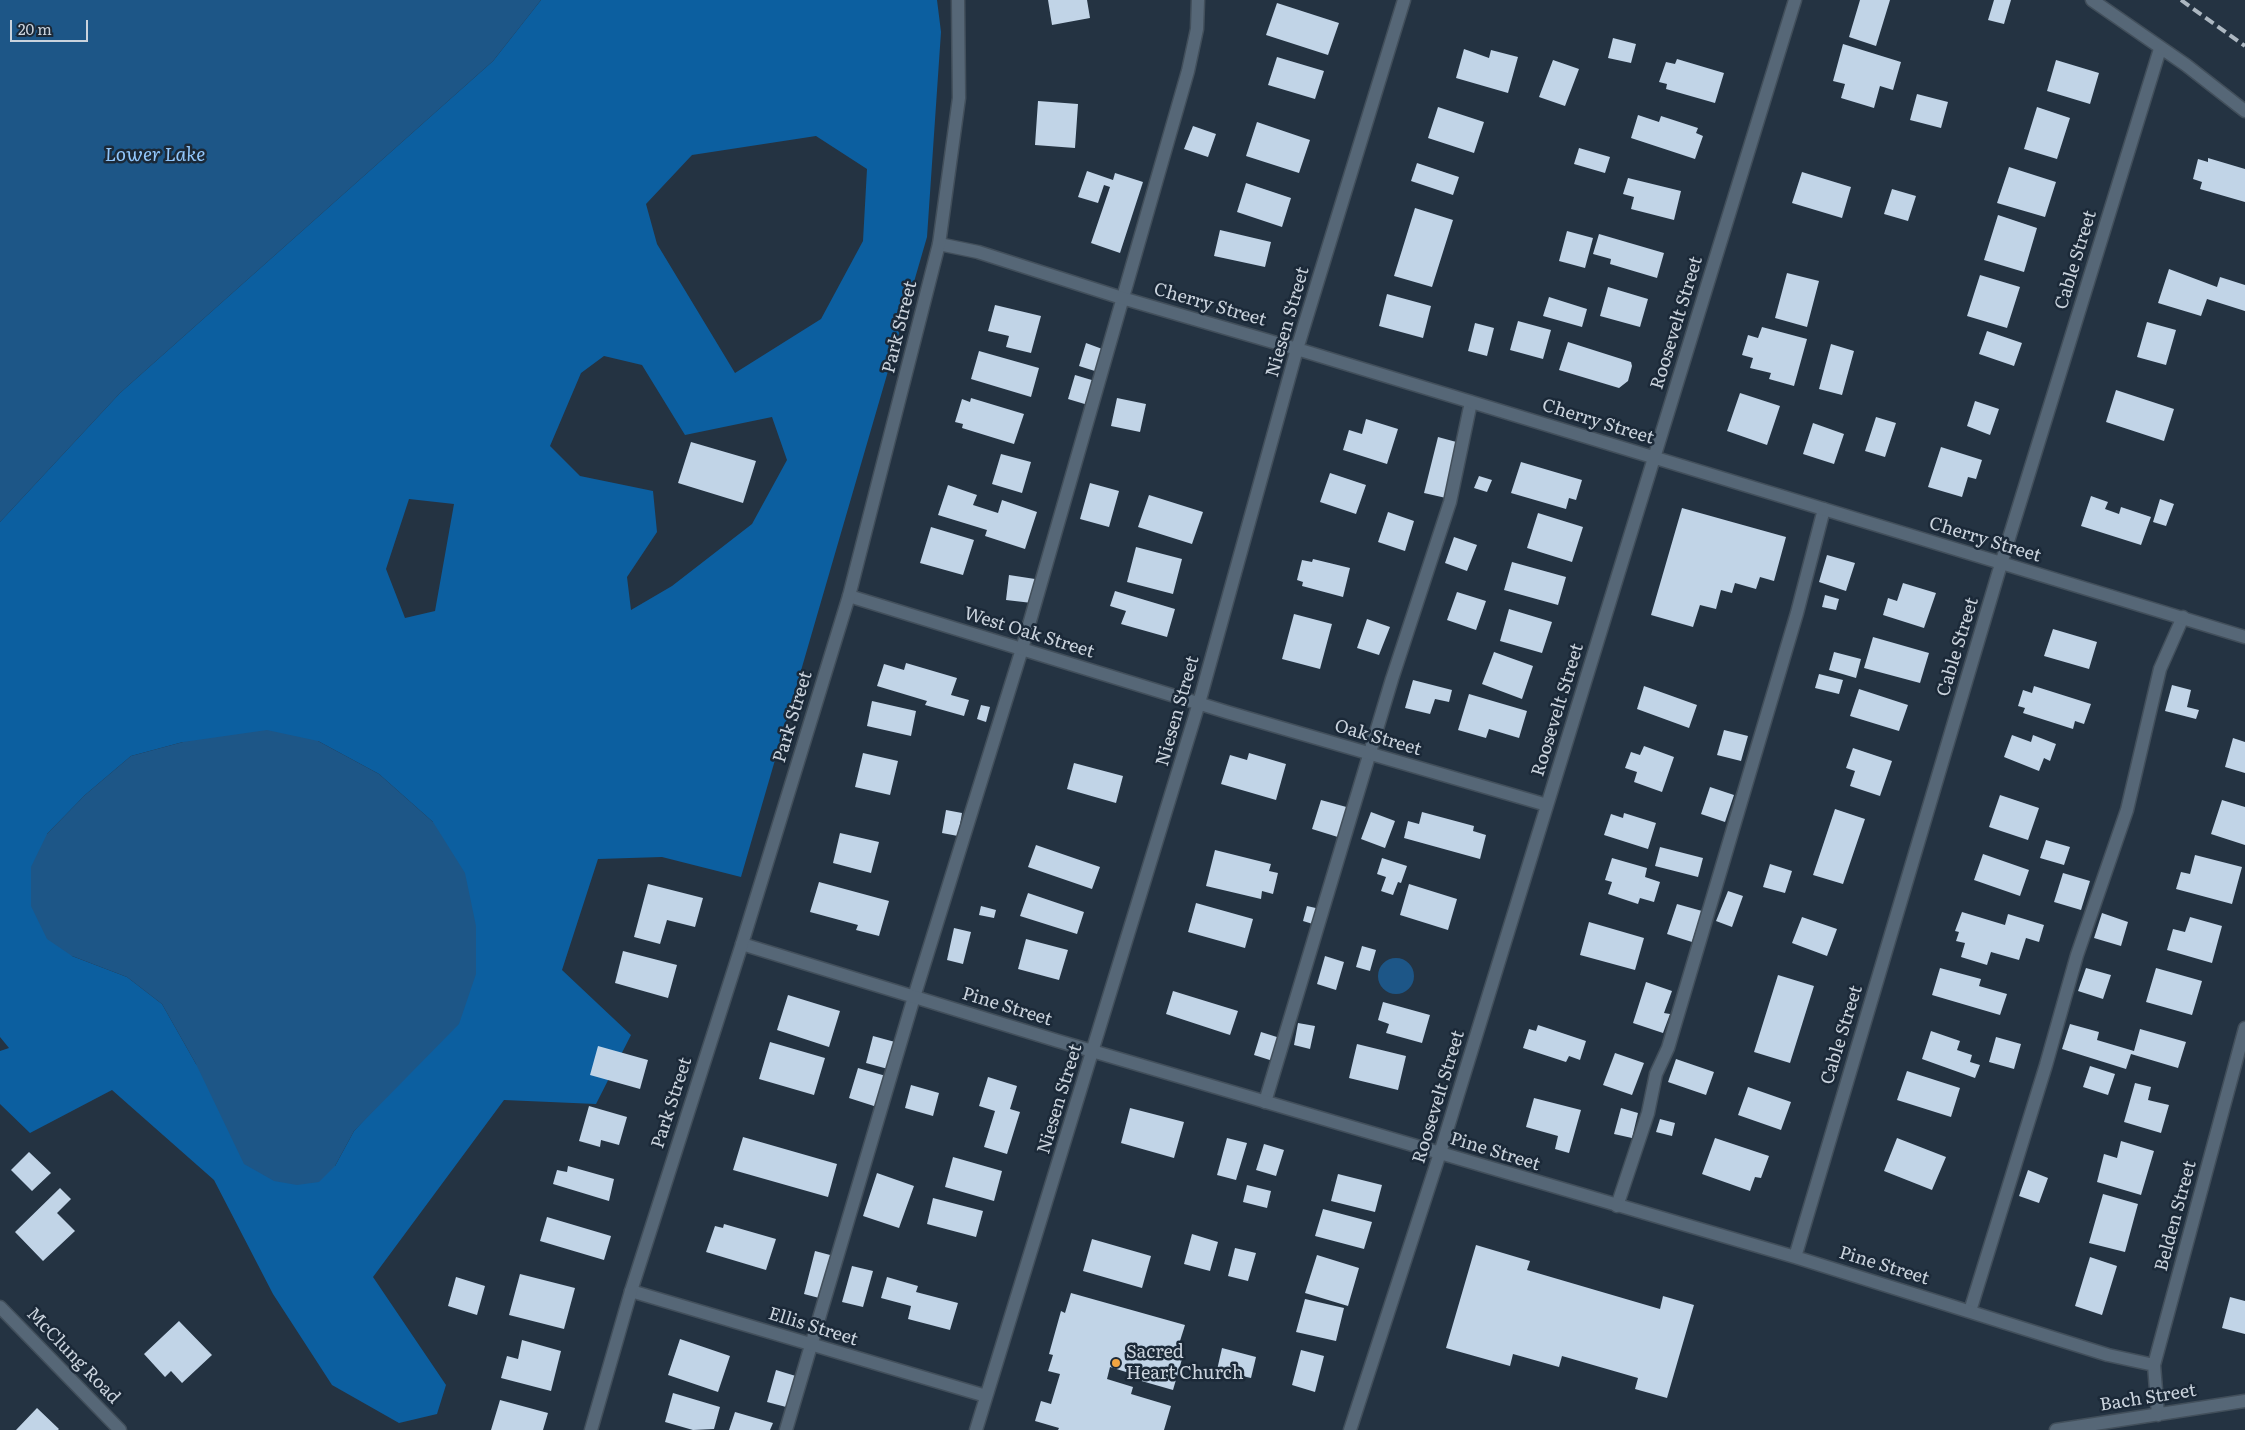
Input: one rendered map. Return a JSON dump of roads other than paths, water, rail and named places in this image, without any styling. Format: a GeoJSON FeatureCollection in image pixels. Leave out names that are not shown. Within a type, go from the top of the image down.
{"type":"FeatureCollection","features":[{"type":"Feature","properties":{"kind":"street","name":"Park Street"},"geometry":{"type":"LineString","coordinates":[[592,1430],[631,1291],[742,944],[850,596],[940,244],[959,98],[958,0]]}},
{"type":"Feature","properties":{"kind":"street"},"geometry":{"type":"LineString","coordinates":[[786,1430],[914,997],[1022,649],[1188,71],[1197,29],[1198,0]]}},
{"type":"Feature","properties":{"kind":"street","name":"Niesen Street"},"geometry":{"type":"LineString","coordinates":[[976,1430],[1199,704],[1298,349],[1404,0]]}},
{"type":"Feature","properties":{"kind":"street","name":"Roosevelt Street"},"geometry":{"type":"LineString","coordinates":[[1350,1430],[1440,1153],[1795,0]]}},
{"type":"Feature","properties":{"kind":"street"},"geometry":{"type":"LineString","coordinates":[[2092,0],[2160,49],[2186,65],[2245,110]]}},
{"type":"Feature","properties":{"kind":"street","name":"Cable Street"},"geometry":{"type":"LineString","coordinates":[[1795,1257],[2001,564],[2160,49]]}},
{"type":"Feature","properties":{"kind":"street","name":"Cherry Street"},"geometry":{"type":"LineString","coordinates":[[940,244],[978,252],[1122,298],[1298,349],[2245,637]]}},
{"type":"Feature","properties":{"kind":"street"},"geometry":{"type":"LineString","coordinates":[[1265,1102],[1370,753],[1450,502],[1471,402]]}},
{"type":"Feature","properties":{"kind":"street"},"geometry":{"type":"LineString","coordinates":[[1617,1206],[1648,1113],[1656,1074],[1671,1039],[1797,613],[1824,510]]}},
{"type":"Feature","properties":{"kind":"street","name":"West Oak Street"},"geometry":{"type":"LineString","coordinates":[[850,596],[1199,704]]}},
{"type":"Feature","properties":{"kind":"street"},"geometry":{"type":"LineString","coordinates":[[1970,1310],[2046,1065],[2077,955],[2127,810],[2160,669],[2183,617]]}},
{"type":"Feature","properties":{"kind":"street","name":"Oak Street"},"geometry":{"type":"LineString","coordinates":[[1199,704],[1547,805]]}},
{"type":"Feature","properties":{"kind":"street","name":"Pine Street"},"geometry":{"type":"LineString","coordinates":[[742,944],[1093,1051],[1795,1257],[1970,1310],[2108,1355],[2154,1365]]}},
{"type":"Feature","properties":{"kind":"street","name":"Belden Street"},"geometry":{"type":"LineString","coordinates":[[2158,1415],[2154,1365],[2245,1028]]}},
{"type":"Feature","properties":{"kind":"street","name":"Ellis Street"},"geometry":{"type":"LineString","coordinates":[[631,1291],[986,1396]]}},
{"type":"Feature","properties":{"kind":"street","name":"McClung Road"},"geometry":{"type":"LineString","coordinates":[[0,1306],[120,1430]]}},
{"type":"Feature","properties":{"kind":"street","name":"Bach Street"},"geometry":{"type":"LineString","coordinates":[[2056,1430],[2245,1401]]}},
{"type":"Feature","properties":{"kind":"water","name":"Lower Lake"},"geometry":{"type":"Polygon","coordinates":[[[0,0],[541,0],[493,61],[120,393],[0,522],[0,0]]]}},
{"type":"Feature","properties":{"kind":"water"},"geometry":{"type":"Polygon","coordinates":[[[267,730],[318,741],[379,774],[433,822],[465,873],[476,926],[476,974],[459,1024],[354,1131],[335,1166],[319,1182],[297,1185],[274,1181],[244,1164],[196,1064],[162,1004],[127,977],[72,956],[47,939],[31,906],[31,867],[47,834],[85,795],[131,756],[183,742],[267,730]]]}},
{"type":"Feature","properties":{"kind":"water"},"geometry":{"type":"Polygon","coordinates":[[[1396,958],[1403,959],[1409,963],[1413,969],[1413,983],[1409,989],[1403,993],[1396,994],[1389,993],[1383,989],[1379,983],[1378,976],[1379,969],[1383,963],[1389,959],[1396,958]]]}},
{"type":"Feature","properties":{"kind":"railway"},"geometry":{"type":"LineString","coordinates":[[2181,0],[2245,46]]}},
{"type":"Feature","properties":{"kind":"place","name":"Sacred Heart Church"},"geometry":{"type":"Point","coordinates":[1116,1363]}}]}
